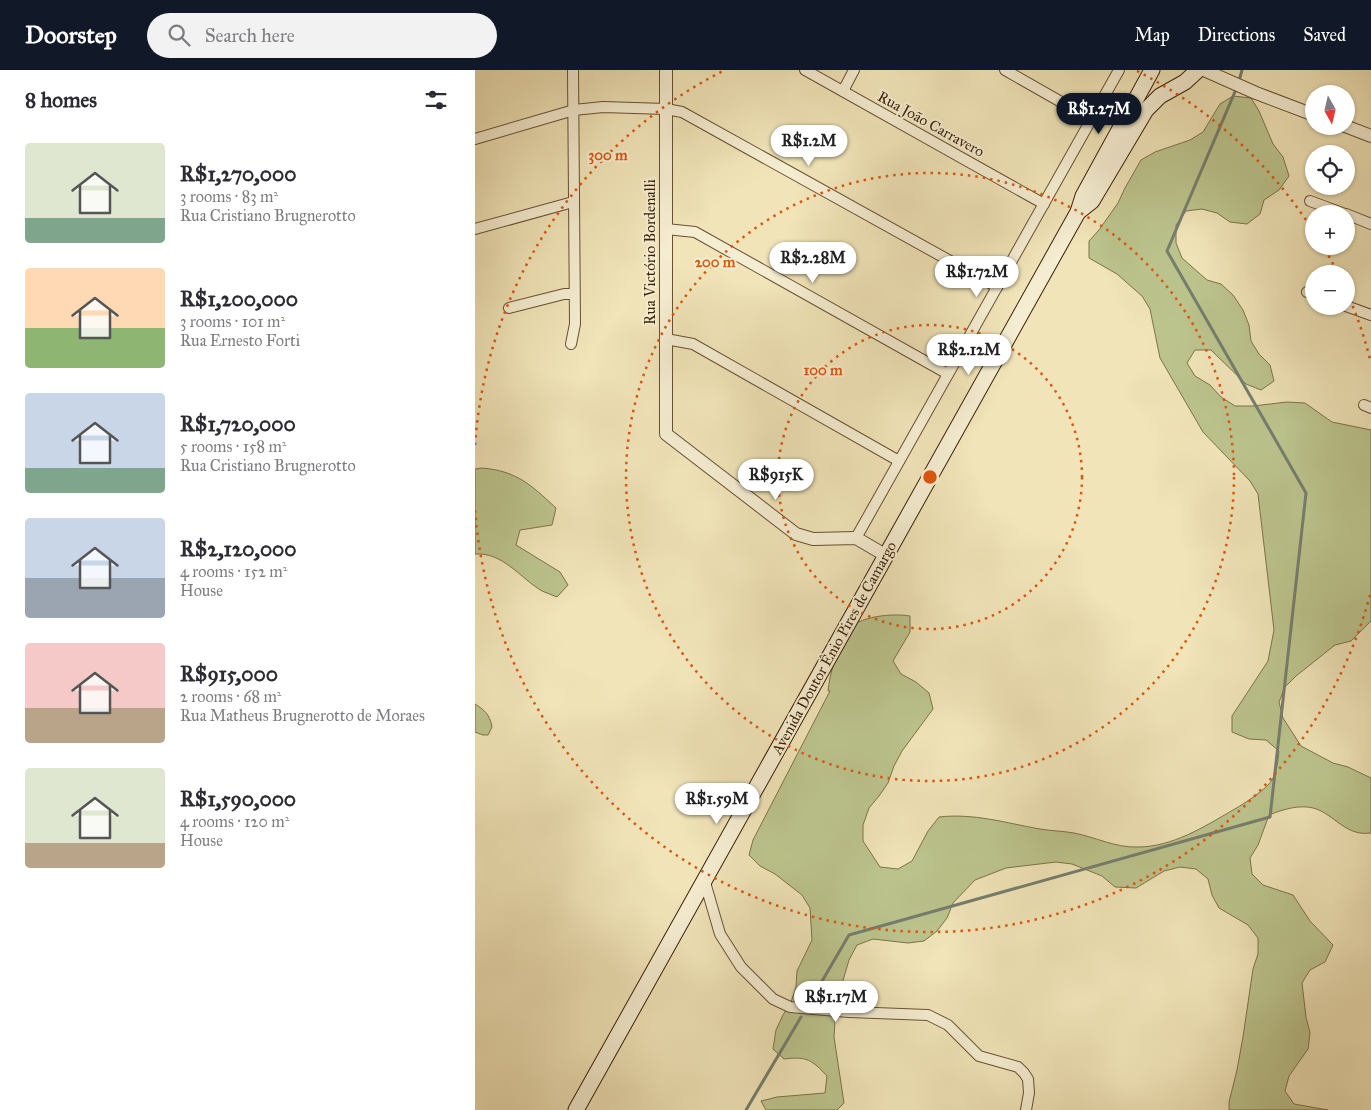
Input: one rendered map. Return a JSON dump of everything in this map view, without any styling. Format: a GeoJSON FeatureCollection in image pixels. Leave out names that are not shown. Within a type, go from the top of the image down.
{"type":"FeatureCollection","features":[{"type":"Feature","properties":{"kind":"main road","name":"Avenida Doutor Ênio Pires de Camargo"},"geometry":{"type":"LineString","coordinates":[[576,1110],[1078,212],[1083,196],[1152,70]]}},
{"type":"Feature","properties":{"kind":"main road"},"geometry":{"type":"LineString","coordinates":[[1178,70],[1185,73],[1199,71]]}},
{"type":"Feature","properties":{"kind":"main road","name":"Avenida Doutor Ênio Pires de Camargo"},"geometry":{"type":"LineString","coordinates":[[1078,212],[1092,201],[1146,110],[1160,96],[1185,82],[1199,71]]}},
{"type":"Feature","properties":{"kind":"street"},"geometry":{"type":"LineString","coordinates":[[571,344],[575,324],[573,70]]}},
{"type":"Feature","properties":{"kind":"street","name":"Rua Victório Bordenalli"},"geometry":{"type":"LineString","coordinates":[[666,70],[666,434],[796,534],[813,539],[856,538]]}},
{"type":"Feature","properties":{"kind":"street","name":"Rua João Carravero"},"geometry":{"type":"LineString","coordinates":[[805,70],[1044,204]]}},
{"type":"Feature","properties":{"kind":"street"},"geometry":{"type":"LineString","coordinates":[[843,91],[854,70]]}},
{"type":"Feature","properties":{"kind":"street"},"geometry":{"type":"LineString","coordinates":[[1005,70],[1091,119]]}},
{"type":"Feature","properties":{"kind":"street"},"geometry":{"type":"LineString","coordinates":[[885,555],[856,538],[1119,70]]}},
{"type":"Feature","properties":{"kind":"street"},"geometry":{"type":"LineString","coordinates":[[1199,71],[1305,111]]}},
{"type":"Feature","properties":{"kind":"street"},"geometry":{"type":"LineString","coordinates":[[475,139],[574,110],[603,107],[666,109],[682,112],[997,286]]}},
{"type":"Feature","properties":{"kind":"street"},"geometry":{"type":"LineString","coordinates":[[1355,130],[1371,136]]}},
{"type":"Feature","properties":{"kind":"street"},"geometry":{"type":"LineString","coordinates":[[1310,201],[1321,205]]}},
{"type":"Feature","properties":{"kind":"street"},"geometry":{"type":"LineString","coordinates":[[475,229],[573,202]]}},
{"type":"Feature","properties":{"kind":"street"},"geometry":{"type":"LineString","coordinates":[[1355,218],[1371,224]]}},
{"type":"Feature","properties":{"kind":"street"},"geometry":{"type":"LineString","coordinates":[[666,229],[695,232],[948,374]]}},
{"type":"Feature","properties":{"kind":"street"},"geometry":{"type":"LineString","coordinates":[[509,308],[564,294],[574,294]]}},
{"type":"Feature","properties":{"kind":"street"},"geometry":{"type":"LineString","coordinates":[[1355,309],[1371,315]]}},
{"type":"Feature","properties":{"kind":"street"},"geometry":{"type":"LineString","coordinates":[[666,339],[693,344],[899,461]]}},
{"type":"Feature","properties":{"kind":"street"},"geometry":{"type":"LineString","coordinates":[[705,879],[720,934],[741,967],[773,999],[790,1006],[849,1012],[929,1015],[948,1026],[979,1056],[1018,1067],[1028,1079],[1026,1110]]}},
{"type":"Feature","properties":{"kind":"green space"},"geometry":{"type":"Polygon","coordinates":[[[1233,96],[1251,98],[1259,111],[1273,144],[1283,157],[1289,176],[1279,190],[1264,200],[1260,214],[1247,224],[1230,222],[1217,213],[1202,209],[1186,211],[1176,225],[1176,243],[1182,258],[1207,280],[1221,284],[1233,295],[1243,310],[1249,325],[1251,341],[1259,354],[1270,365],[1274,381],[1261,390],[1246,384],[1211,350],[1195,350],[1187,363],[1195,376],[1210,385],[1221,397],[1235,406],[1287,402],[1305,403],[1332,422],[1371,430],[1371,621],[1351,641],[1335,645],[1296,676],[1285,687],[1279,702],[1283,718],[1301,746],[1333,763],[1348,767],[1371,778],[1371,833],[1355,832],[1313,808],[1287,809],[1269,815],[1258,845],[1250,858],[1252,874],[1263,885],[1293,895],[1310,921],[1333,945],[1325,962],[1310,970],[1302,983],[1310,1033],[1308,1049],[1289,1076],[1285,1091],[1294,1104],[1328,1110],[1229,1110],[1229,1102],[1243,1037],[1253,969],[1258,954],[1258,938],[1248,925],[1219,908],[1212,895],[1208,879],[1196,869],[1180,867],[1164,871],[1136,888],[1115,887],[1102,876],[1072,864],[1056,862],[1006,868],[975,880],[953,903],[947,918],[937,931],[924,941],[908,943],[873,939],[857,945],[849,960],[836,1004],[834,1037],[844,1103],[837,1110],[766,1110],[761,1101],[777,1097],[825,1093],[827,1076],[809,1060],[798,1058],[784,1059],[773,1049],[776,1030],[791,1002],[796,987],[797,971],[812,940],[810,908],[802,895],[775,874],[760,866],[749,855],[753,840],[830,691],[828,691],[831,672],[845,633],[851,626],[876,617],[910,616],[910,632],[893,661],[901,674],[916,682],[929,693],[933,709],[902,751],[888,783],[869,808],[863,825],[863,841],[880,867],[898,869],[912,861],[928,831],[939,817],[965,816],[990,819],[1040,829],[1074,833],[1130,847],[1163,844],[1187,835],[1237,808],[1265,788],[1274,777],[1279,751],[1266,740],[1249,739],[1232,732],[1232,716],[1268,661],[1274,630],[1258,494],[1250,481],[1203,432],[1160,358],[1150,309],[1142,296],[1117,274],[1089,258],[1089,241],[1118,203],[1141,160],[1155,152],[1190,140],[1203,132],[1220,104],[1233,96]]]}},
{"type":"Feature","properties":{"kind":"green space"},"geometry":{"type":"Polygon","coordinates":[[[482,468],[505,472],[514,476],[539,492],[556,508],[552,525],[520,530],[516,545],[560,572],[568,585],[557,597],[534,586],[503,561],[485,554],[475,554],[475,469],[482,468]]]}},
{"type":"Feature","properties":{"kind":"green space"},"geometry":{"type":"Polygon","coordinates":[[[475,704],[490,719],[492,727],[488,735],[475,732],[475,704]]]}},
{"type":"Feature","properties":{"kind":"waterway"},"geometry":{"type":"LineString","coordinates":[[1239,81],[1242,70]]}},
{"type":"Feature","properties":{"kind":"waterway"},"geometry":{"type":"LineString","coordinates":[[811,1000],[849,935],[1270,817],[1306,493],[1167,251],[1237,87]]}},
{"type":"Feature","properties":{"kind":"waterway"},"geometry":{"type":"LineString","coordinates":[[746,1110],[801,1017]]}}]}
